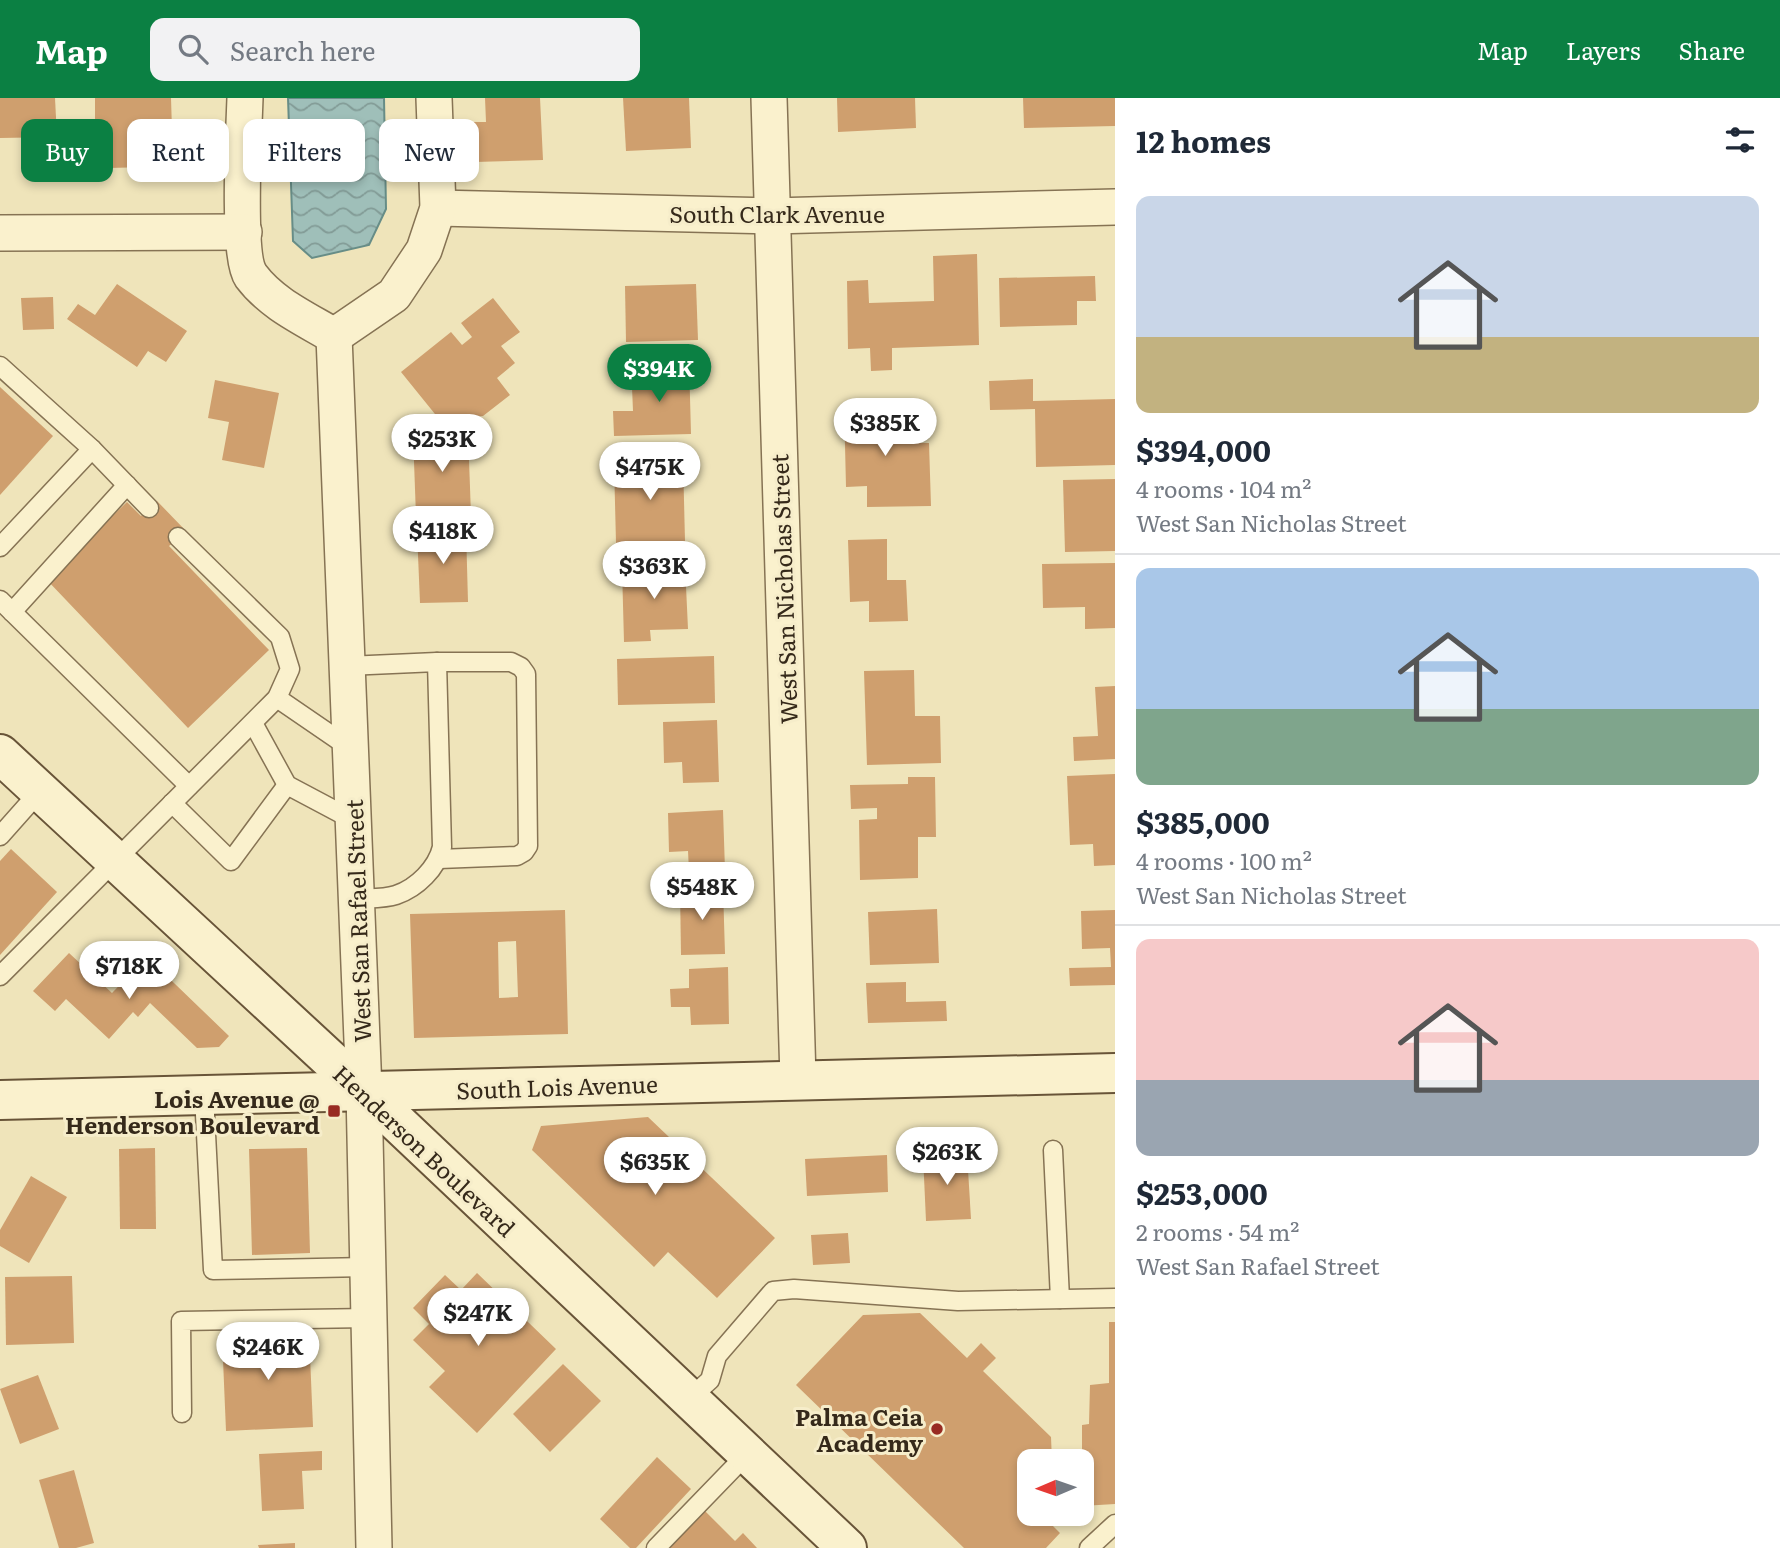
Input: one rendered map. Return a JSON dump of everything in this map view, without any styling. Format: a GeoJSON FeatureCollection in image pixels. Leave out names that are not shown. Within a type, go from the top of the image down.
{"type":"FeatureCollection","features":[{"type":"Feature","properties":{"kind":"main road","name":"Henderson Boulevard"},"geometry":{"type":"LineString","coordinates":[[0,754],[364,1091],[747,1454],[831,1543]]}},
{"type":"Feature","properties":{"kind":"main road","name":"South Lois Avenue"},"geometry":{"type":"LineString","coordinates":[[0,1100],[1115,1073]]}},
{"type":"Feature","properties":{"kind":"street"},"geometry":{"type":"LineString","coordinates":[[245,98],[242,190],[249,273],[275,301],[334,336],[394,295],[424,250],[438,208],[434,98]]}},
{"type":"Feature","properties":{"kind":"street","name":"West San Nicholas Street"},"geometry":{"type":"LineString","coordinates":[[769,98],[798,1079]]}},
{"type":"Feature","properties":{"kind":"street","name":"South Clark Avenue"},"geometry":{"type":"LineString","coordinates":[[438,208],[772,216],[1115,207]]}},
{"type":"Feature","properties":{"kind":"street"},"geometry":{"type":"LineString","coordinates":[[0,233],[244,232]]}},
{"type":"Feature","properties":{"kind":"street","name":"West San Rafael Street"},"geometry":{"type":"LineString","coordinates":[[334,336],[364,1091],[374,1548]]}},
{"type":"Feature","properties":{"kind":"lane"},"geometry":{"type":"LineString","coordinates":[[0,366],[92,449],[149,508]]}},
{"type":"Feature","properties":{"kind":"lane"},"geometry":{"type":"LineString","coordinates":[[0,547],[92,449]]}},
{"type":"Feature","properties":{"kind":"lane"},"geometry":{"type":"LineString","coordinates":[[127,485],[6,606],[189,786]]}},
{"type":"Feature","properties":{"kind":"lane"},"geometry":{"type":"LineString","coordinates":[[0,976],[277,698],[290,669],[280,637],[178,537]]}},
{"type":"Feature","properties":{"kind":"lane"},"geometry":{"type":"LineString","coordinates":[[356,899],[395,895],[407,890],[429,873],[439,859],[442,847],[437,662]]}},
{"type":"Feature","properties":{"kind":"lane"},"geometry":{"type":"LineString","coordinates":[[347,666],[511,662],[521,667],[526,674],[528,846],[517,856],[439,859]]}},
{"type":"Feature","properties":{"kind":"lane"},"geometry":{"type":"LineString","coordinates":[[277,698],[350,748]]}},
{"type":"Feature","properties":{"kind":"lane"},"geometry":{"type":"LineString","coordinates":[[253,723],[287,785],[353,820]]}},
{"type":"Feature","properties":{"kind":"lane"},"geometry":{"type":"LineString","coordinates":[[172,803],[231,861],[287,785]]}},
{"type":"Feature","properties":{"kind":"lane"},"geometry":{"type":"LineString","coordinates":[[0,836],[40,791]]}},
{"type":"Feature","properties":{"kind":"lane"},"geometry":{"type":"LineString","coordinates":[[204,1095],[213,1270],[367,1267]]}},
{"type":"Feature","properties":{"kind":"lane"},"geometry":{"type":"LineString","coordinates":[[1053,1150],[1060,1299]]}},
{"type":"Feature","properties":{"kind":"lane"},"geometry":{"type":"LineString","coordinates":[[689,1399],[709,1380],[717,1356],[773,1291],[794,1289],[958,1301],[1115,1298]]}},
{"type":"Feature","properties":{"kind":"lane"},"geometry":{"type":"LineString","coordinates":[[182,1413],[181,1321],[369,1318]]}},
{"type":"Feature","properties":{"kind":"lane"},"geometry":{"type":"LineString","coordinates":[[656,1548],[747,1454]]}},
{"type":"Feature","properties":{"kind":"lane"},"geometry":{"type":"LineString","coordinates":[[1089,1548],[1115,1524]]}},
{"type":"Feature","properties":{"kind":"water"},"geometry":{"type":"Polygon","coordinates":[[[288,98],[384,98],[384,119],[379,119],[379,182],[386,182],[386,209],[369,245],[312,258],[293,241],[291,182],[365,182],[365,119],[289,119],[288,98]]]}},
{"type":"Feature","properties":{"kind":"building"},"geometry":{"type":"Polygon","coordinates":[[[0,98],[55,98],[56,119],[21,119],[21,138],[0,138],[0,98]]]}},
{"type":"Feature","properties":{"kind":"building"},"geometry":{"type":"Polygon","coordinates":[[[95,98],[171,98],[172,119],[127,119],[127,168],[113,168],[113,119],[95,119],[95,98]]]}},
{"type":"Feature","properties":{"kind":"building"},"geometry":{"type":"Polygon","coordinates":[[[485,98],[540,98],[543,160],[479,162],[479,122],[486,122],[485,98]]]}},
{"type":"Feature","properties":{"kind":"building"},"geometry":{"type":"Polygon","coordinates":[[[623,98],[689,98],[691,148],[626,151],[623,98]]]}},
{"type":"Feature","properties":{"kind":"building"},"geometry":{"type":"Polygon","coordinates":[[[837,98],[915,98],[916,128],[838,132],[837,98]]]}},
{"type":"Feature","properties":{"kind":"building"},"geometry":{"type":"Polygon","coordinates":[[[1023,98],[1115,98],[1115,126],[1024,128],[1023,98]]]}},
{"type":"Feature","properties":{"kind":"building"},"geometry":{"type":"Polygon","coordinates":[[[977,254],[979,345],[892,348],[892,370],[871,371],[870,348],[848,349],[847,281],[868,280],[869,303],[934,301],[933,256],[977,254]]]}},
{"type":"Feature","properties":{"kind":"building"},"geometry":{"type":"Polygon","coordinates":[[[1095,276],[1096,301],[1077,301],[1077,325],[1000,327],[999,278],[1095,276]]]}},
{"type":"Feature","properties":{"kind":"building"},"geometry":{"type":"Polygon","coordinates":[[[117,284],[187,331],[166,362],[148,351],[137,367],[67,319],[78,304],[95,315],[117,284]]]}},
{"type":"Feature","properties":{"kind":"building"},"geometry":{"type":"Polygon","coordinates":[[[696,284],[698,340],[626,342],[625,286],[696,284]]]}},
{"type":"Feature","properties":{"kind":"building"},"geometry":{"type":"Polygon","coordinates":[[[53,297],[54,329],[23,330],[21,298],[53,297]]]}},
{"type":"Feature","properties":{"kind":"building"},"geometry":{"type":"Polygon","coordinates":[[[493,298],[520,332],[501,346],[515,363],[497,378],[510,395],[483,416],[439,419],[401,372],[451,332],[462,345],[472,337],[461,323],[493,298]]]}},
{"type":"Feature","properties":{"kind":"building"},"geometry":{"type":"Polygon","coordinates":[[[689,361],[691,434],[614,436],[613,411],[633,411],[632,387],[651,386],[651,362],[689,361]]]}},
{"type":"Feature","properties":{"kind":"building"},"geometry":{"type":"Polygon","coordinates":[[[1033,379],[1033,401],[1115,399],[1115,465],[1036,467],[1035,409],[990,410],[989,381],[1033,379]]]}},
{"type":"Feature","properties":{"kind":"building"},"geometry":{"type":"Polygon","coordinates":[[[215,380],[279,393],[264,468],[222,460],[229,422],[208,418],[215,380]]]}},
{"type":"Feature","properties":{"kind":"building"},"geometry":{"type":"Polygon","coordinates":[[[0,387],[53,436],[0,495],[0,387]]]}},
{"type":"Feature","properties":{"kind":"building"},"geometry":{"type":"Polygon","coordinates":[[[886,401],[886,423],[908,422],[908,443],[929,443],[931,506],[867,507],[867,486],[846,487],[844,403],[886,401]]]}},
{"type":"Feature","properties":{"kind":"building"},"geometry":{"type":"Polygon","coordinates":[[[468,432],[471,515],[416,516],[413,434],[468,432]]]}},
{"type":"Feature","properties":{"kind":"building"},"geometry":{"type":"Polygon","coordinates":[[[683,460],[685,541],[616,543],[614,463],[683,460]]]}},
{"type":"Feature","properties":{"kind":"building"},"geometry":{"type":"Polygon","coordinates":[[[1115,479],[1115,551],[1065,552],[1063,480],[1115,479]]]}},
{"type":"Feature","properties":{"kind":"building"},"geometry":{"type":"Polygon","coordinates":[[[157,501],[186,531],[169,546],[269,650],[188,728],[46,579],[127,502],[141,516],[157,501]]]}},
{"type":"Feature","properties":{"kind":"building"},"geometry":{"type":"Polygon","coordinates":[[[466,530],[468,602],[420,603],[417,531],[466,530]]]}},
{"type":"Feature","properties":{"kind":"building"},"geometry":{"type":"Polygon","coordinates":[[[887,539],[887,580],[906,580],[908,621],[869,622],[869,601],[850,602],[848,540],[887,539]]]}},
{"type":"Feature","properties":{"kind":"building"},"geometry":{"type":"Polygon","coordinates":[[[1115,563],[1115,628],[1085,629],[1085,607],[1043,608],[1042,564],[1115,563]]]}},
{"type":"Feature","properties":{"kind":"building"},"geometry":{"type":"Polygon","coordinates":[[[685,565],[688,629],[650,630],[651,641],[624,642],[622,568],[685,565]]]}},
{"type":"Feature","properties":{"kind":"building"},"geometry":{"type":"Polygon","coordinates":[[[714,656],[715,703],[618,705],[617,659],[714,656]]]}},
{"type":"Feature","properties":{"kind":"building"},"geometry":{"type":"Polygon","coordinates":[[[914,670],[915,716],[940,716],[941,763],[867,765],[864,671],[914,670]]]}},
{"type":"Feature","properties":{"kind":"building"},"geometry":{"type":"Polygon","coordinates":[[[1115,686],[1115,759],[1074,761],[1073,737],[1098,736],[1095,687],[1115,686]]]}},
{"type":"Feature","properties":{"kind":"building"},"geometry":{"type":"Polygon","coordinates":[[[717,720],[719,782],[683,783],[682,762],[664,763],[663,722],[717,720]]]}},
{"type":"Feature","properties":{"kind":"building"},"geometry":{"type":"Polygon","coordinates":[[[1115,774],[1115,865],[1094,866],[1093,844],[1070,845],[1067,776],[1115,774]]]}},
{"type":"Feature","properties":{"kind":"building"},"geometry":{"type":"Polygon","coordinates":[[[908,777],[935,777],[936,837],[918,837],[918,878],[860,880],[859,820],[877,819],[877,808],[851,809],[850,785],[908,784],[908,777]]]}},
{"type":"Feature","properties":{"kind":"building"},"geometry":{"type":"Polygon","coordinates":[[[723,810],[725,870],[689,871],[688,851],[669,852],[668,813],[723,810]]]}},
{"type":"Feature","properties":{"kind":"building"},"geometry":{"type":"Polygon","coordinates":[[[11,849],[57,892],[0,955],[0,861],[11,849]]]}},
{"type":"Feature","properties":{"kind":"building"},"geometry":{"type":"Polygon","coordinates":[[[723,888],[725,954],[681,955],[680,889],[723,888]]]}},
{"type":"Feature","properties":{"kind":"building"},"geometry":{"type":"Polygon","coordinates":[[[937,909],[939,963],[870,965],[868,912],[937,909]]]}},
{"type":"Feature","properties":{"kind":"building"},"geometry":{"type":"Polygon","coordinates":[[[565,910],[568,1034],[414,1038],[410,914],[565,910]],[[516,941],[498,942],[499,998],[518,997],[516,941]]]}},
{"type":"Feature","properties":{"kind":"building"},"geometry":{"type":"Polygon","coordinates":[[[1115,910],[1115,985],[1070,986],[1069,968],[1111,967],[1110,948],[1082,949],[1081,911],[1115,910]]]}},
{"type":"Feature","properties":{"kind":"building"},"geometry":{"type":"Polygon","coordinates":[[[69,953],[112,993],[147,957],[229,1036],[219,1047],[197,1048],[150,1003],[138,1017],[133,1012],[109,1039],[66,999],[55,1011],[33,991],[69,953]]]}},
{"type":"Feature","properties":{"kind":"building"},"geometry":{"type":"Polygon","coordinates":[[[728,967],[729,1024],[691,1025],[690,1007],[671,1007],[670,989],[689,988],[689,969],[728,967]]]}},
{"type":"Feature","properties":{"kind":"building"},"geometry":{"type":"Polygon","coordinates":[[[906,982],[906,1002],[946,1001],[947,1021],[868,1023],[866,983],[906,982]]]}},
{"type":"Feature","properties":{"kind":"building"},"geometry":{"type":"Polygon","coordinates":[[[648,1117],[775,1238],[717,1298],[668,1252],[654,1267],[532,1150],[541,1126],[648,1117]]]}},
{"type":"Feature","properties":{"kind":"building"},"geometry":{"type":"Polygon","coordinates":[[[155,1148],[156,1229],[120,1229],[119,1149],[155,1148]]]}},
{"type":"Feature","properties":{"kind":"building"},"geometry":{"type":"Polygon","coordinates":[[[307,1148],[310,1253],[252,1255],[249,1149],[307,1148]]]}},
{"type":"Feature","properties":{"kind":"building"},"geometry":{"type":"Polygon","coordinates":[[[967,1153],[971,1219],[926,1221],[923,1155],[967,1153]]]}},
{"type":"Feature","properties":{"kind":"building"},"geometry":{"type":"Polygon","coordinates":[[[887,1155],[888,1192],[807,1196],[805,1159],[887,1155]]]}},
{"type":"Feature","properties":{"kind":"building"},"geometry":{"type":"Polygon","coordinates":[[[31,1176],[67,1197],[29,1263],[0,1246],[0,1230],[31,1176]]]}},
{"type":"Feature","properties":{"kind":"building"},"geometry":{"type":"Polygon","coordinates":[[[848,1233],[850,1263],[813,1265],[811,1235],[848,1233]]]}},
{"type":"Feature","properties":{"kind":"building"},"geometry":{"type":"Polygon","coordinates":[[[477,1273],[556,1349],[477,1433],[429,1387],[445,1371],[413,1340],[429,1324],[413,1308],[445,1275],[461,1290],[477,1273]]]}},
{"type":"Feature","properties":{"kind":"building"},"geometry":{"type":"Polygon","coordinates":[[[72,1276],[74,1343],[6,1345],[5,1277],[72,1276]]]}},
{"type":"Feature","properties":{"kind":"building"},"geometry":{"type":"Polygon","coordinates":[[[920,1313],[967,1358],[981,1343],[996,1358],[983,1371],[1051,1437],[1052,1449],[1017,1449],[1017,1526],[1053,1526],[1060,1533],[1046,1548],[964,1548],[796,1385],[863,1315],[920,1313]]]}},
{"type":"Feature","properties":{"kind":"building"},"geometry":{"type":"Polygon","coordinates":[[[1109,1322],[1115,1322],[1115,1504],[1094,1505],[1094,1449],[1082,1449],[1082,1425],[1089,1424],[1090,1385],[1109,1383],[1109,1322]]]}},
{"type":"Feature","properties":{"kind":"building"},"geometry":{"type":"Polygon","coordinates":[[[309,1332],[313,1427],[226,1431],[222,1336],[309,1332]]]}},
{"type":"Feature","properties":{"kind":"building"},"geometry":{"type":"Polygon","coordinates":[[[563,1364],[601,1401],[550,1452],[513,1414],[563,1364]]]}},
{"type":"Feature","properties":{"kind":"building"},"geometry":{"type":"Polygon","coordinates":[[[38,1375],[59,1429],[20,1444],[0,1389],[38,1375]]]}},
{"type":"Feature","properties":{"kind":"building"},"geometry":{"type":"Polygon","coordinates":[[[322,1451],[322,1470],[302,1471],[304,1509],[262,1511],[259,1454],[322,1451]]]}},
{"type":"Feature","properties":{"kind":"building"},"geometry":{"type":"Polygon","coordinates":[[[657,1457],[691,1489],[636,1548],[630,1548],[600,1519],[657,1457]]]}},
{"type":"Feature","properties":{"kind":"building"},"geometry":{"type":"Polygon","coordinates":[[[74,1470],[94,1543],[76,1548],[59,1548],[39,1480],[74,1470]]]}},
{"type":"Feature","properties":{"kind":"building"},"geometry":{"type":"Polygon","coordinates":[[[705,1511],[735,1541],[743,1533],[757,1548],[669,1548],[705,1511]]]}},
{"type":"Feature","properties":{"kind":"building"},"geometry":{"type":"Polygon","coordinates":[[[295,1543],[295,1548],[259,1548],[258,1545],[295,1543]]]}},
{"type":"Feature","properties":{"kind":"place","name":"Lois Avenue @ Henderson Boulevard"},"geometry":{"type":"Point","coordinates":[334,1111]}},
{"type":"Feature","properties":{"kind":"place","name":"Palma Ceia Academy"},"geometry":{"type":"Point","coordinates":[937,1429]}}]}
